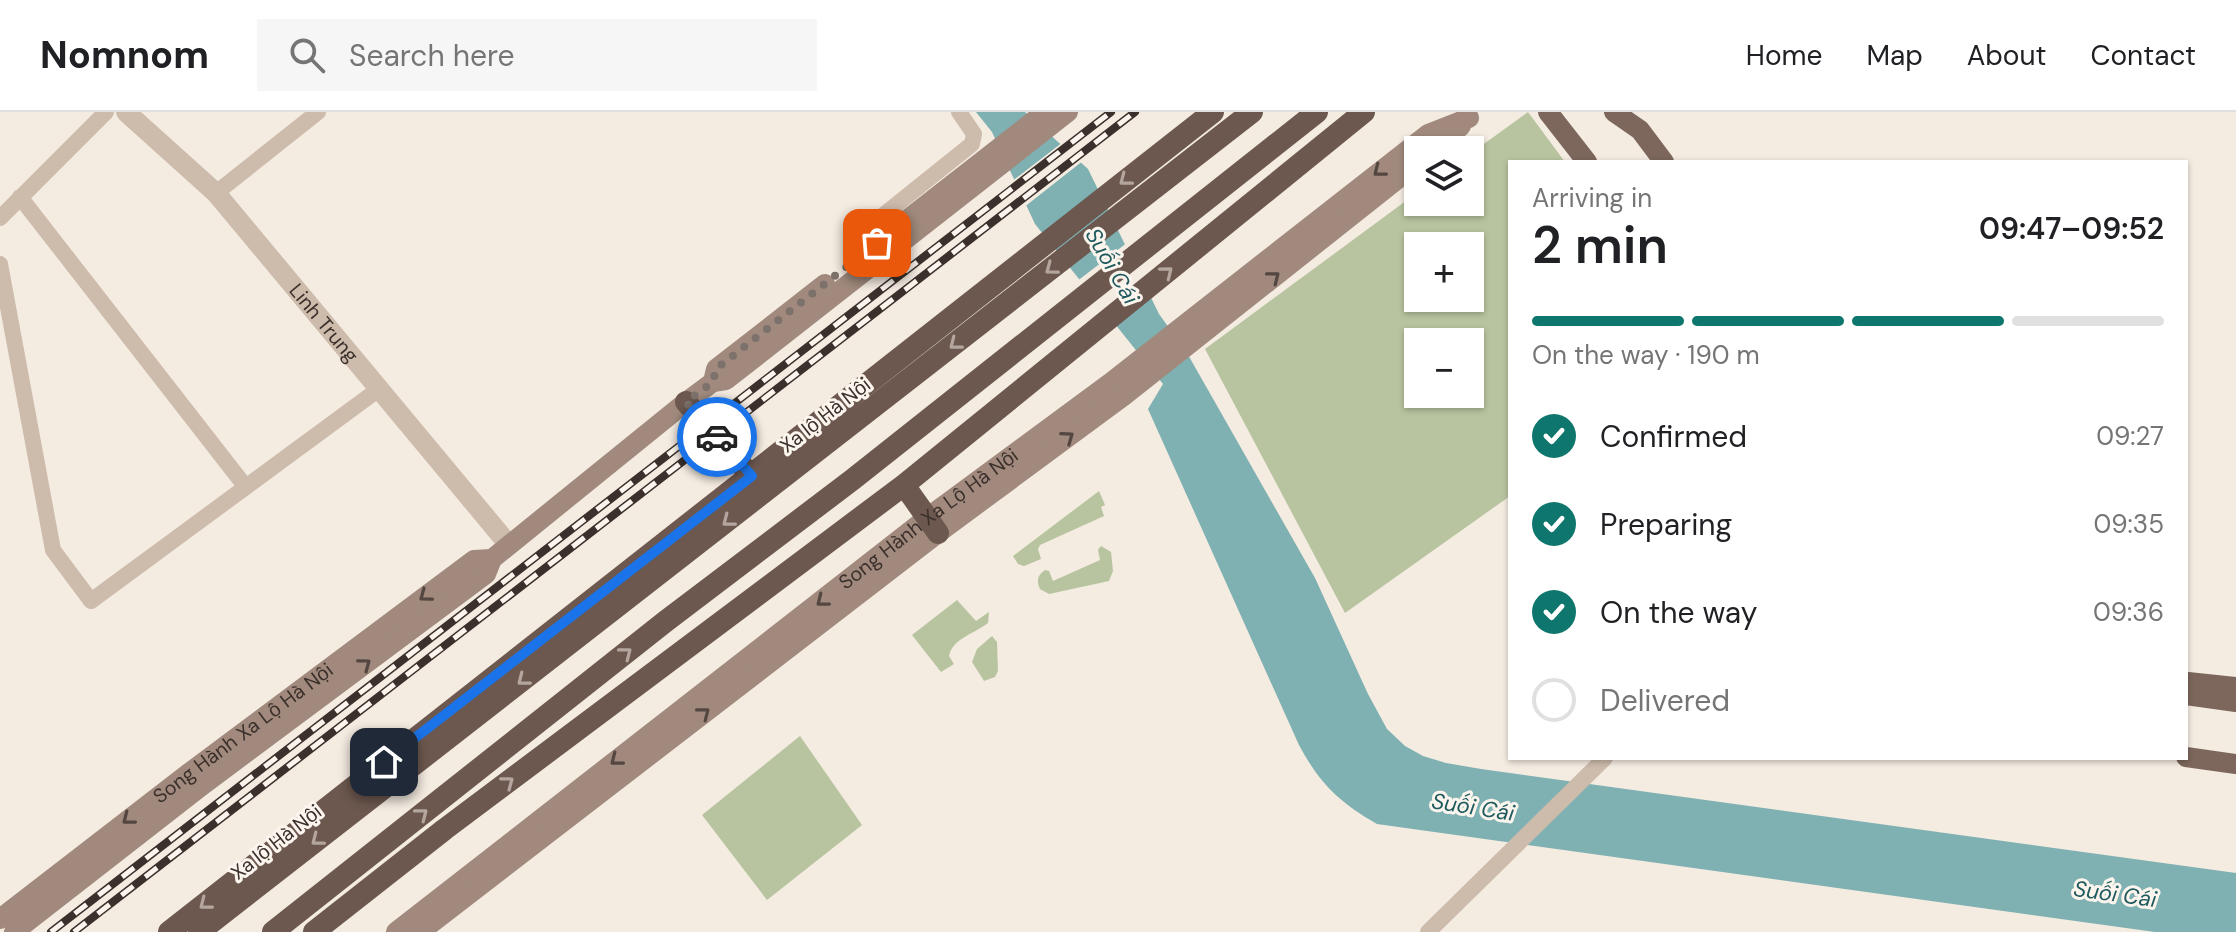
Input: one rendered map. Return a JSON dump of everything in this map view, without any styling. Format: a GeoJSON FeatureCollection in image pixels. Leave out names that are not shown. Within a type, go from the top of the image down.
{"type":"FeatureCollection","features":[{"type":"Feature","properties":{"kind":"highway","name":"Xa lộ Hà Nội"},"geometry":{"type":"LineString","coordinates":[[199,932],[758,484],[1001,276],[1213,112]]}},
{"type":"Feature","properties":{"kind":"highway","name":"Xa lộ Hà Nội"},"geometry":{"type":"LineString","coordinates":[[169,932],[456,705],[1017,296],[1252,112]]}},
{"type":"Feature","properties":{"kind":"highway"},"geometry":{"type":"LineString","coordinates":[[273,932],[1317,112]]}},
{"type":"Feature","properties":{"kind":"highway"},"geometry":{"type":"LineString","coordinates":[[314,932],[445,829],[904,485],[1364,112]]}},
{"type":"Feature","properties":{"kind":"highway"},"geometry":{"type":"LineString","coordinates":[[686,402],[758,484]]}},
{"type":"Feature","properties":{"kind":"highway"},"geometry":{"type":"LineString","coordinates":[[904,485],[933,526]]}},
{"type":"Feature","properties":{"kind":"main road","name":"Song Hành Xa Lộ Hà Nội"},"geometry":{"type":"LineString","coordinates":[[14,932],[200,787],[486,574],[492,559],[686,402],[713,382],[726,380],[961,187],[1045,112]]}},
{"type":"Feature","properties":{"kind":"main road","name":"Song Hành Xa Lộ Hà Nội"},"geometry":{"type":"LineString","coordinates":[[713,382],[716,369],[862,255],[1068,112]]}},
{"type":"Feature","properties":{"kind":"main road"},"geometry":{"type":"LineString","coordinates":[[1548,112],[1580,157]]}},
{"type":"Feature","properties":{"kind":"main road"},"geometry":{"type":"LineString","coordinates":[[1613,112],[1649,160]]}},
{"type":"Feature","properties":{"kind":"main road"},"geometry":{"type":"LineString","coordinates":[[1613,112],[1640,130],[1662,160]]}},
{"type":"Feature","properties":{"kind":"main road","name":"Song Hành Xa Lộ Hà Nội"},"geometry":{"type":"LineString","coordinates":[[1449,136],[1472,115]]}},
{"type":"Feature","properties":{"kind":"main road","name":"Song Hành Xa Lộ Hà Nội"},"geometry":{"type":"LineString","coordinates":[[1117,389],[1278,249],[1428,134],[1472,115]]}},
{"type":"Feature","properties":{"kind":"main road","name":"Song Hành Xa Lộ Hà Nội"},"geometry":{"type":"LineString","coordinates":[[396,932],[933,526],[1299,258],[1404,174]]}},
{"type":"Feature","properties":{"kind":"main road","name":"Song Hành Xa Lộ Hà Nội"},"geometry":{"type":"LineString","coordinates":[[420,932],[933,526]]}},
{"type":"Feature","properties":{"kind":"main road","name":"Song Hành Xa Lộ Hà Nội"},"geometry":{"type":"LineString","coordinates":[[0,919],[474,560],[492,559]]}},
{"type":"Feature","properties":{"kind":"main road"},"geometry":{"type":"LineString","coordinates":[[2188,681],[2236,687]]}},
{"type":"Feature","properties":{"kind":"main road"},"geometry":{"type":"LineString","coordinates":[[2188,695],[2236,702]]}},
{"type":"Feature","properties":{"kind":"main road"},"geometry":{"type":"LineString","coordinates":[[2188,744],[2236,751]]}},
{"type":"Feature","properties":{"kind":"main road"},"geometry":{"type":"LineString","coordinates":[[2188,757],[2236,764]]}},
{"type":"Feature","properties":{"kind":"street"},"geometry":{"type":"LineString","coordinates":[[1,215],[106,112]]}},
{"type":"Feature","properties":{"kind":"street","name":"Linh Trung"},"geometry":{"type":"LineString","coordinates":[[126,112],[216,193],[509,545]]}},
{"type":"Feature","properties":{"kind":"street"},"geometry":{"type":"LineString","coordinates":[[216,193],[318,112]]}},
{"type":"Feature","properties":{"kind":"street"},"geometry":{"type":"LineString","coordinates":[[862,255],[881,217],[972,144],[974,134],[959,112]]}},
{"type":"Feature","properties":{"kind":"street"},"geometry":{"type":"LineString","coordinates":[[20,197],[245,486]]}},
{"type":"Feature","properties":{"kind":"street"},"geometry":{"type":"LineString","coordinates":[[0,264],[53,550],[91,601],[379,389]]}},
{"type":"Feature","properties":{"kind":"street"},"geometry":{"type":"LineString","coordinates":[[1428,932],[1603,760]]}},
{"type":"Feature","properties":{"kind":"green space"},"geometry":{"type":"Polygon","coordinates":[[[1528,112],[1564,160],[1508,160],[1508,497],[1345,613],[1205,349],[1404,202],[1404,216],[1484,216],[1484,144],[1528,112]]]}},
{"type":"Feature","properties":{"kind":"green space"},"geometry":{"type":"Polygon","coordinates":[[[1099,491],[1105,505],[1101,507],[1104,516],[1040,545],[1041,559],[1024,566],[1018,564],[1013,556],[1099,491]]]}},
{"type":"Feature","properties":{"kind":"green space"},"geometry":{"type":"Polygon","coordinates":[[[1101,546],[1111,552],[1113,571],[1109,581],[1049,594],[1040,589],[1038,578],[1045,570],[1049,571],[1053,581],[1100,560],[1098,550],[1101,546]]]}},
{"type":"Feature","properties":{"kind":"green space"},"geometry":{"type":"Polygon","coordinates":[[[957,600],[976,621],[989,612],[988,623],[955,645],[949,656],[954,664],[941,672],[912,635],[957,600]]]}},
{"type":"Feature","properties":{"kind":"green space"},"geometry":{"type":"Polygon","coordinates":[[[992,636],[997,642],[998,671],[995,677],[984,681],[972,662],[977,649],[992,636]]]}},
{"type":"Feature","properties":{"kind":"green space"},"geometry":{"type":"Polygon","coordinates":[[[800,736],[862,825],[767,900],[702,815],[800,736]]]}},
{"type":"Feature","properties":{"kind":"water","name":"Suối Cái"},"geometry":{"type":"Polygon","coordinates":[[[976,112],[1025,112],[1088,169],[1159,314],[1187,353],[1315,578],[1387,729],[1405,746],[1446,763],[1481,769],[2236,873],[2236,932],[2155,932],[1377,824],[1364,816],[1341,800],[1323,781],[1299,745],[1148,409],[1163,384],[1035,224],[992,132],[976,112]]]}},
{"type":"Feature","properties":{"kind":"pier"},"geometry":{"type":"Polygon","coordinates":[[[1063,142],[1084,160],[1023,208],[1011,182],[1063,142]]]}},
{"type":"Feature","properties":{"kind":"pier"},"geometry":{"type":"Polygon","coordinates":[[[1128,242],[1154,296],[1113,328],[1076,282],[1128,242]]]}},
{"type":"Feature","properties":{"kind":"railway"},"geometry":{"type":"LineString","coordinates":[[51,932],[1111,112]]}},
{"type":"Feature","properties":{"kind":"railway"},"geometry":{"type":"LineString","coordinates":[[74,932],[1135,112]]}},
{"type":"Feature","properties":{"kind":"way so far"},"geometry":{"type":"LineString","coordinates":[[717,437],[686,402],[713,382],[716,369],[877,243]]}},
{"type":"Feature","properties":{"kind":"route"},"geometry":{"type":"LineString","coordinates":[[384,762],[752,476],[717,437]]}}]}
